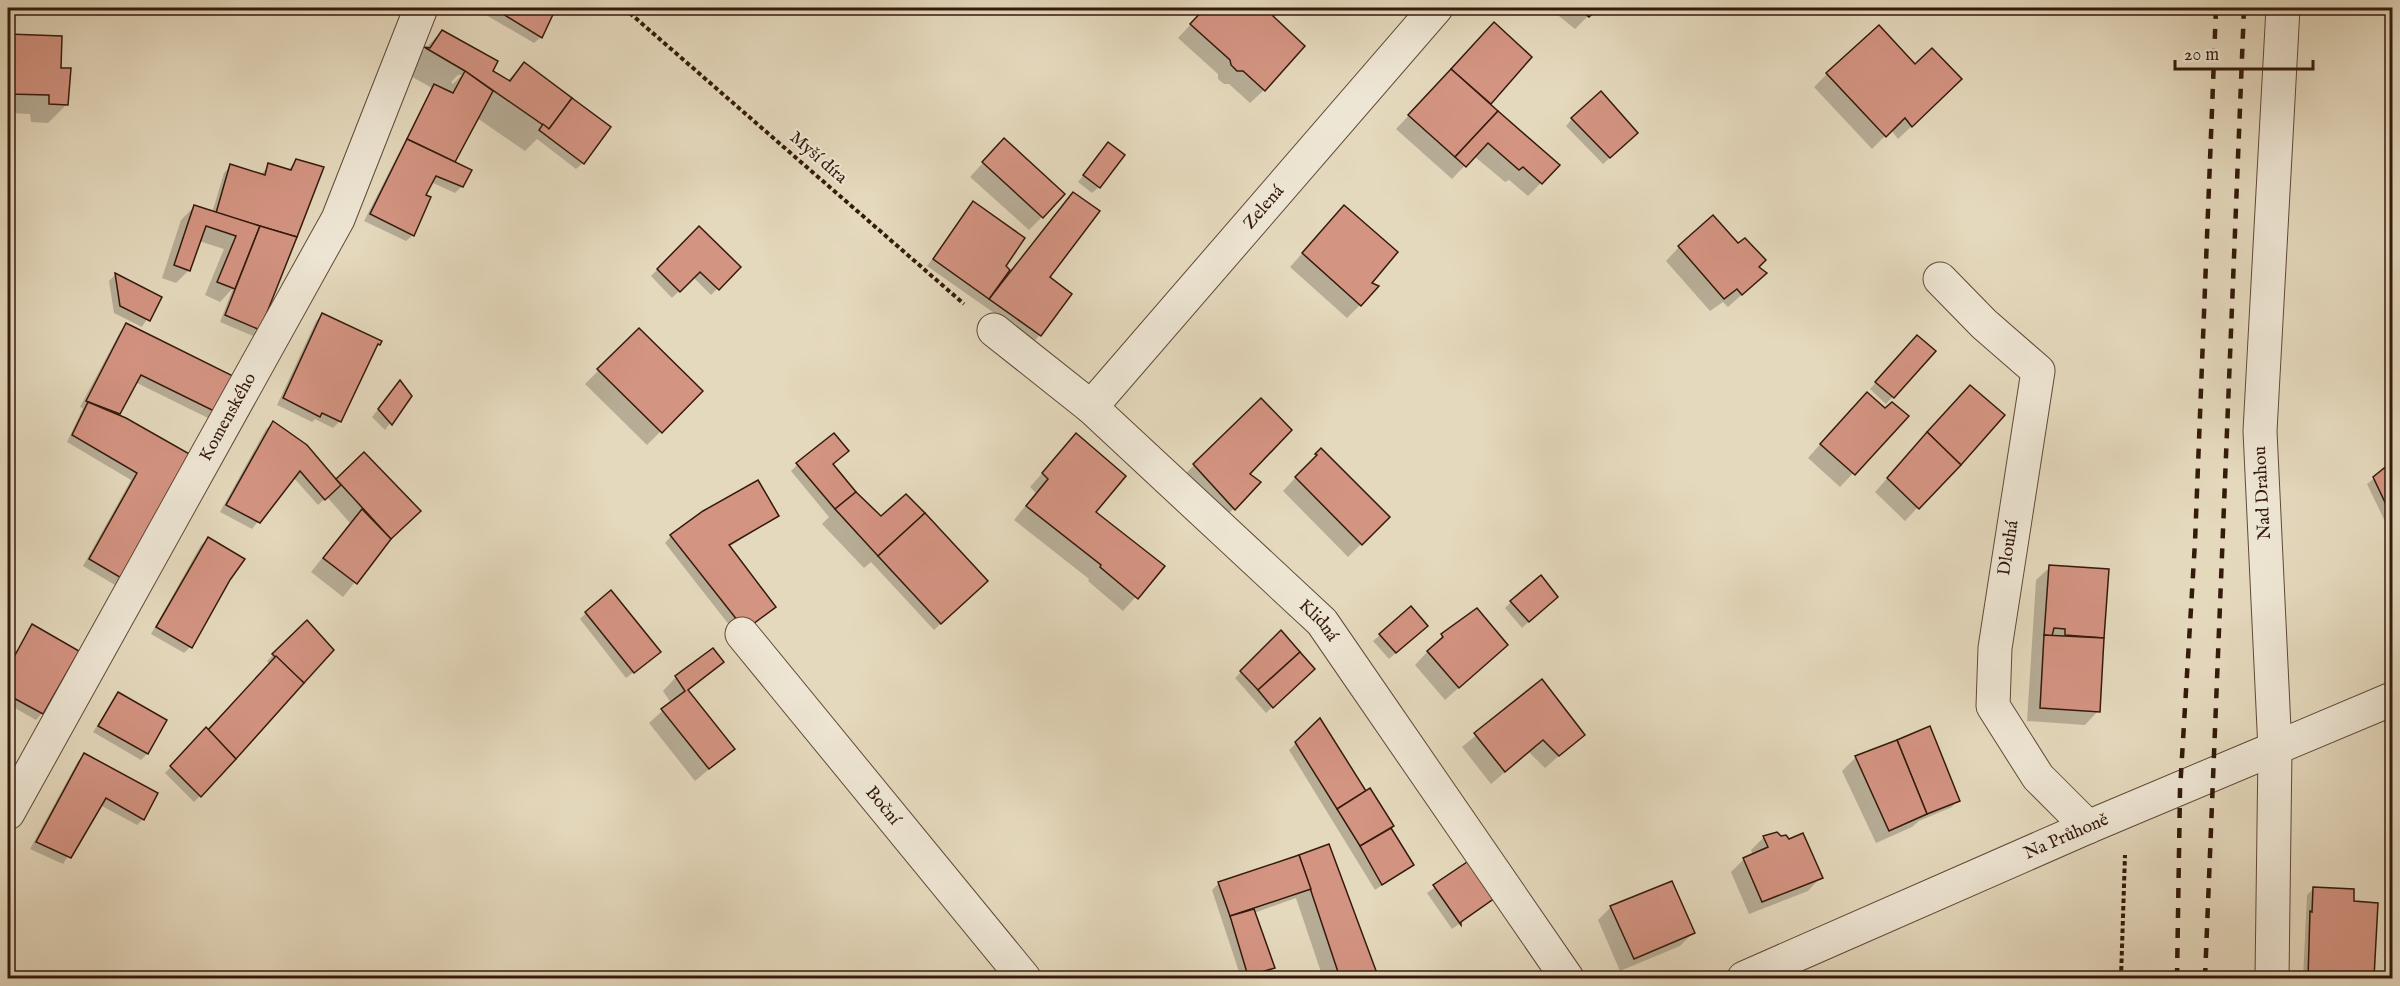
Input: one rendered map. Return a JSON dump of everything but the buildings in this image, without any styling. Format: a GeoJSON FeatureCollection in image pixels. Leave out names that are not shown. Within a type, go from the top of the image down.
{"type":"FeatureCollection","features":[{"type":"Feature","properties":{"kind":"street","name":"Komenského"},"geometry":{"type":"LineString","coordinates":[[8,813],[338,219],[421,8]]}},
{"type":"Feature","properties":{"kind":"street","name":"Zelená"},"geometry":{"type":"LineString","coordinates":[[1091,407],[1436,8]]}},
{"type":"Feature","properties":{"kind":"street","name":"Nad Drahou"},"geometry":{"type":"LineString","coordinates":[[2272,978],[2275,750],[2260,431],[2283,8]]}},
{"type":"Feature","properties":{"kind":"street","name":"Dlouhá"},"geometry":{"type":"LineString","coordinates":[[1940,279],[1984,324],[2038,371],[1995,648],[1993,706],[2038,777],[2088,827]]}},
{"type":"Feature","properties":{"kind":"street","name":"Klidná"},"geometry":{"type":"LineString","coordinates":[[994,330],[1091,407],[1322,622],[1567,978]]}},
{"type":"Feature","properties":{"kind":"street","name":"Boční"},"geometry":{"type":"LineString","coordinates":[[742,634],[1024,978]]}},
{"type":"Feature","properties":{"kind":"street","name":"Na Průhoně"},"geometry":{"type":"LineString","coordinates":[[1744,978],[2088,827],[2126,813],[2392,699]]}},
{"type":"Feature","properties":{"kind":"path","name":"Myší díra"},"geometry":{"type":"LineString","coordinates":[[624,8],[994,330]]}},
{"type":"Feature","properties":{"kind":"path"},"geometry":{"type":"LineString","coordinates":[[2121,978],[2126,813]]}},
{"type":"Feature","properties":{"kind":"railway"},"geometry":{"type":"LineString","coordinates":[[2177,978],[2180,790],[2195,542],[2216,8]]}},
{"type":"Feature","properties":{"kind":"railway"},"geometry":{"type":"LineString","coordinates":[[2205,978],[2244,8]]}}]}
